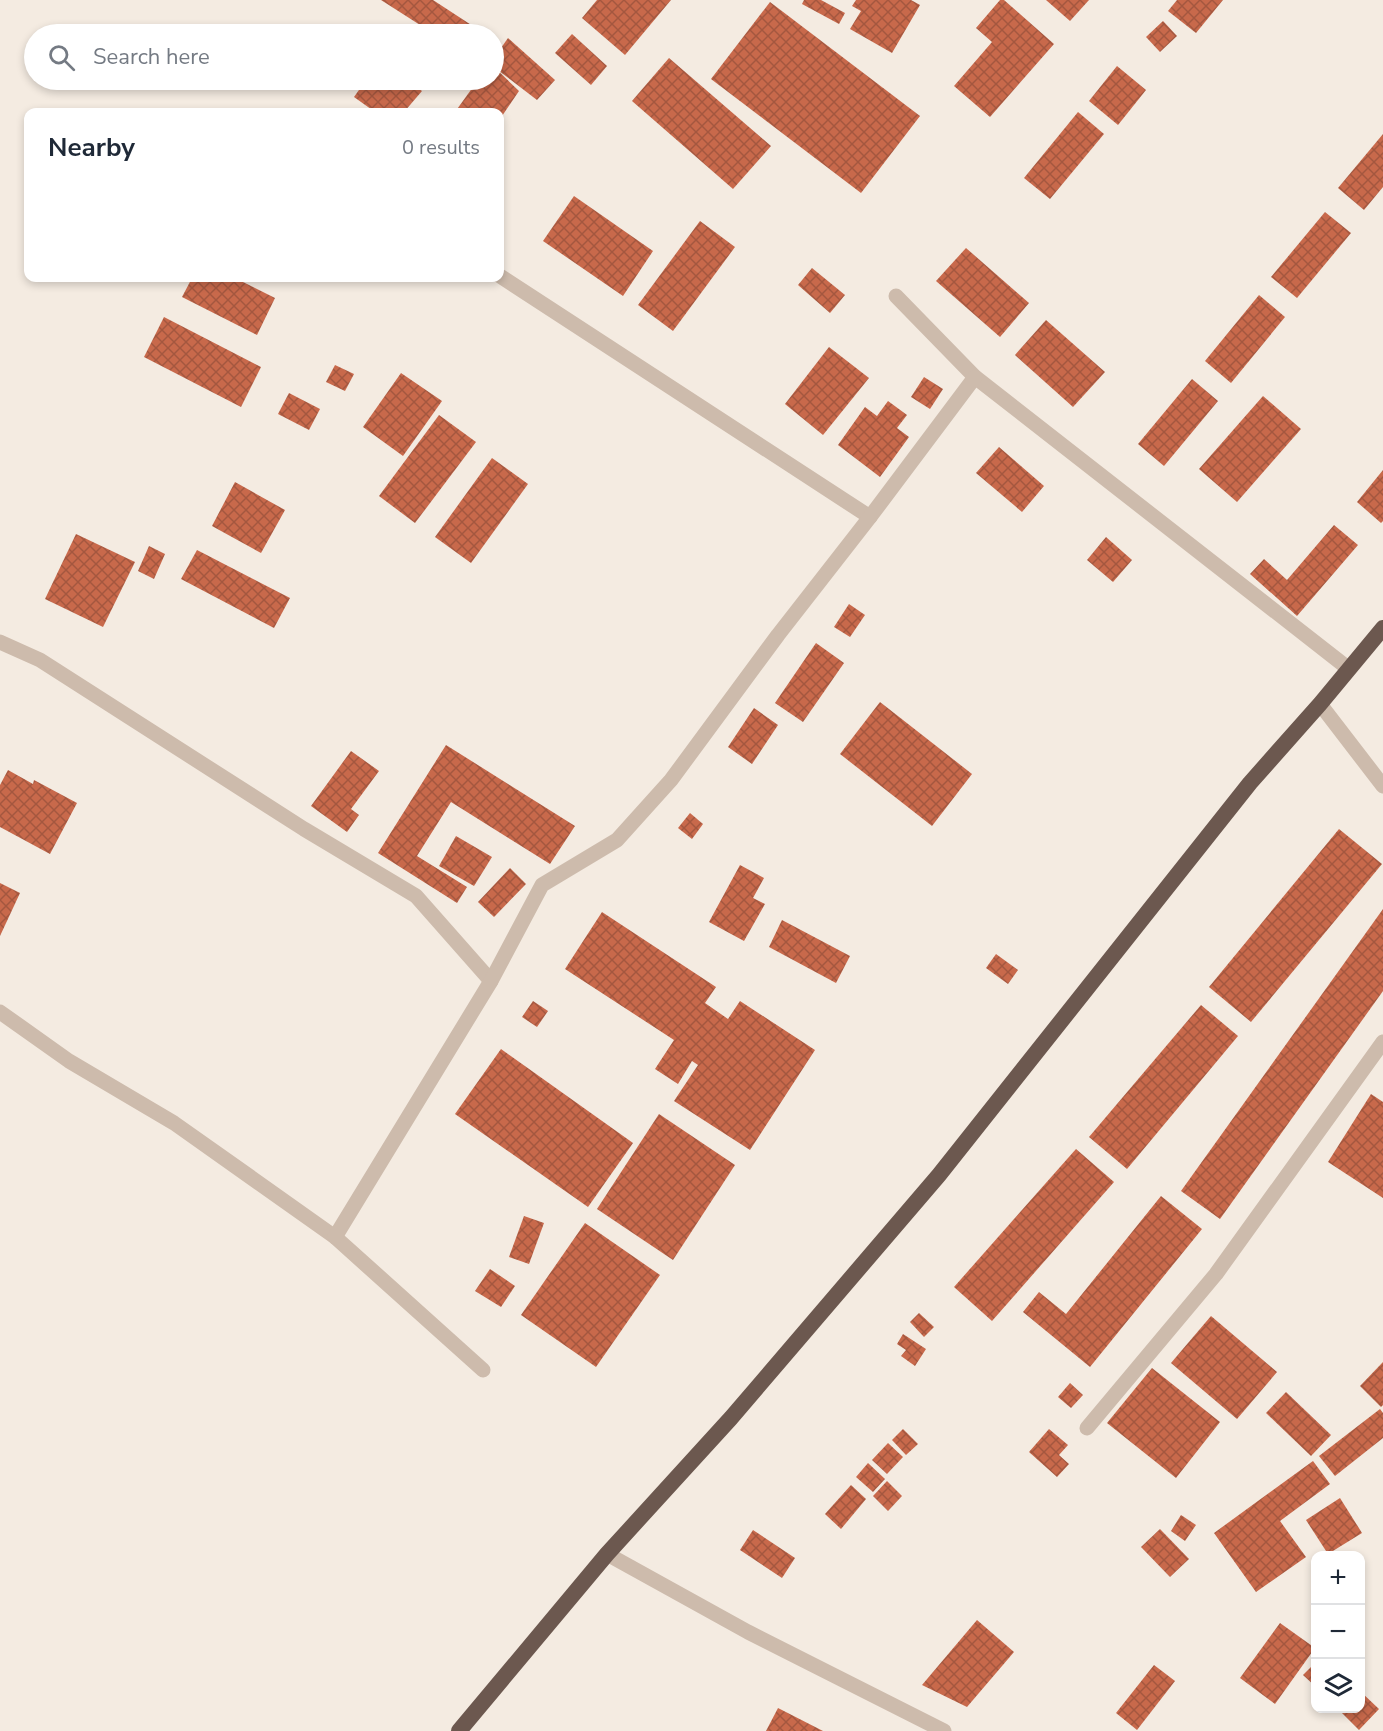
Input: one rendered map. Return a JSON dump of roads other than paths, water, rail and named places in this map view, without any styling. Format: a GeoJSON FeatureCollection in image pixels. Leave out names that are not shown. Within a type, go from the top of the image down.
{"type":"FeatureCollection","features":[{"type":"Feature","properties":{"kind":"highway"},"geometry":{"type":"LineString","coordinates":[[459,1731],[607,1554],[731,1418],[939,1175],[1250,783],[1383,628]]}},
{"type":"Feature","properties":{"kind":"street"},"geometry":{"type":"LineString","coordinates":[[504,279],[870,517]]}},
{"type":"Feature","properties":{"kind":"street"},"geometry":{"type":"LineString","coordinates":[[896,296],[975,377],[1349,669]]}},
{"type":"Feature","properties":{"kind":"street"},"geometry":{"type":"LineString","coordinates":[[335,1237],[491,981],[542,885],[617,840],[671,780],[778,635],[975,377]]}},
{"type":"Feature","properties":{"kind":"street"},"geometry":{"type":"LineString","coordinates":[[0,642],[40,660],[304,829],[416,896],[491,981]]}},
{"type":"Feature","properties":{"kind":"street"},"geometry":{"type":"LineString","coordinates":[[1320,704],[1383,786]]}},
{"type":"Feature","properties":{"kind":"street"},"geometry":{"type":"LineString","coordinates":[[0,1012],[69,1061],[174,1123],[335,1237],[483,1370]]}},
{"type":"Feature","properties":{"kind":"street"},"geometry":{"type":"LineString","coordinates":[[1087,1428],[1216,1274],[1383,1042]]}},
{"type":"Feature","properties":{"kind":"street"},"geometry":{"type":"LineString","coordinates":[[607,1554],[748,1632],[944,1731]]}}]}
